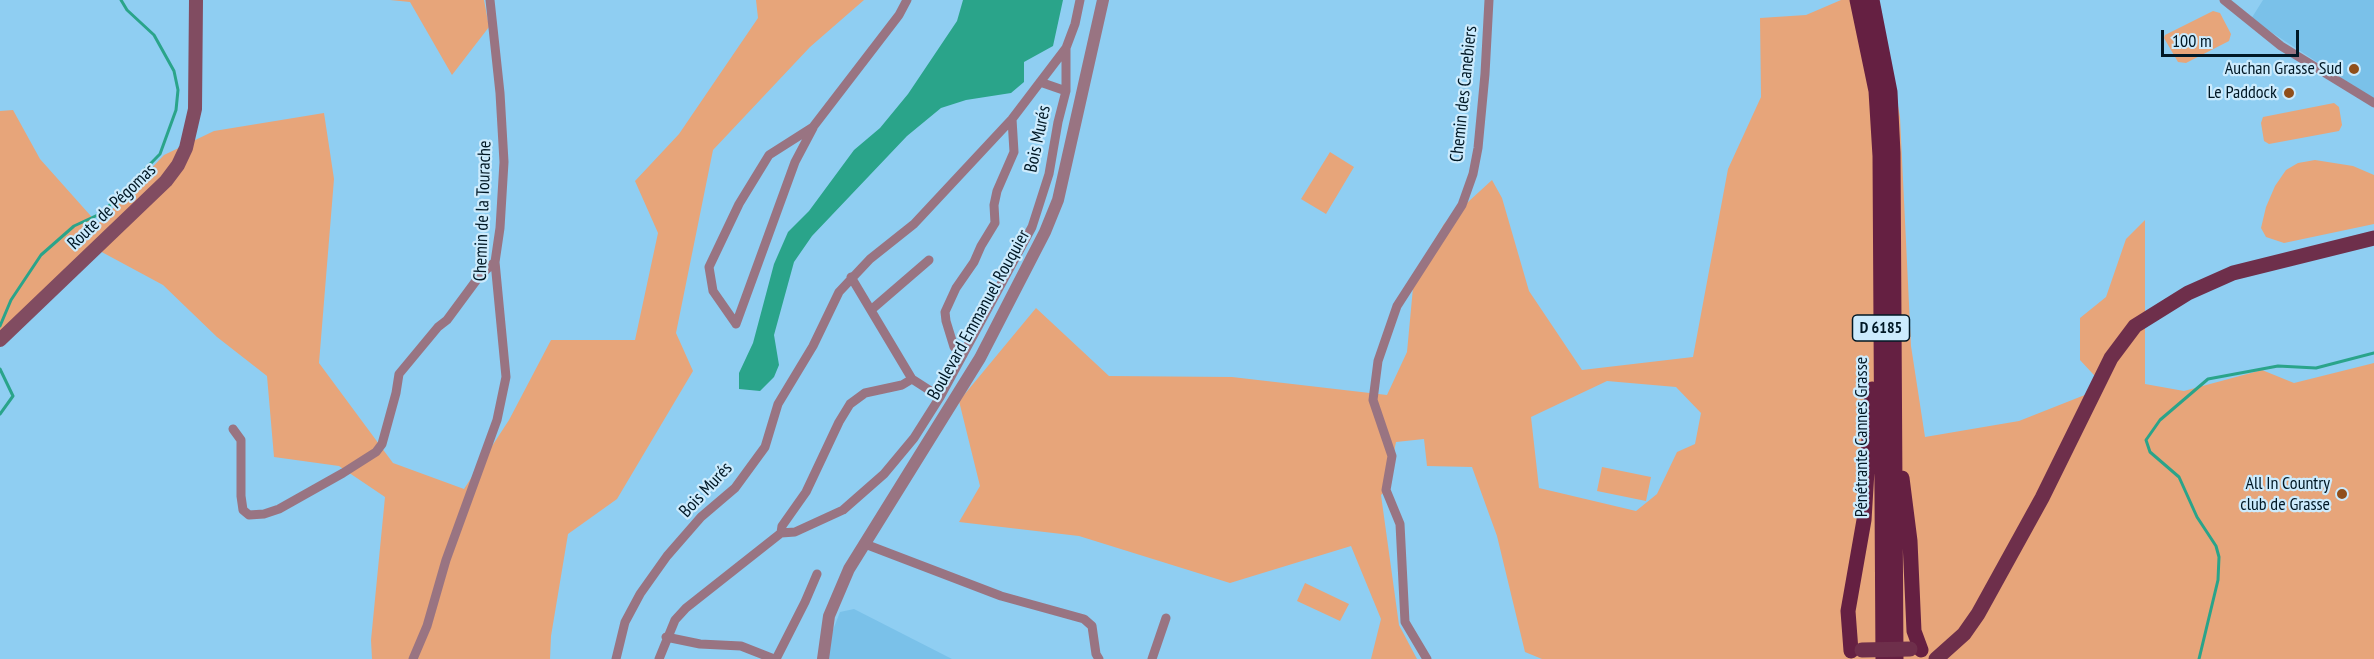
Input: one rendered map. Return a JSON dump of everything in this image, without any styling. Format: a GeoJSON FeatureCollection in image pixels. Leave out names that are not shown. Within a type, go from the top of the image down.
{"type":"FeatureCollection","features":[{"type":"Feature","properties":{"kind":"highway","name":"Pénétrante Cannes Grasse"},"geometry":{"type":"LineString","coordinates":[[1857,0],[1876,91],[1880,156],[1883,659]]}},
{"type":"Feature","properties":{"kind":"highway","name":"Pénétrante Cannes Grasse"},"geometry":{"type":"LineString","coordinates":[[1872,0],[1890,92],[1893,153],[1896,659]]}},
{"type":"Feature","properties":{"kind":"highway"},"geometry":{"type":"LineString","coordinates":[[1853,653],[1848,611],[1861,540],[1873,386],[1881,351]]}},
{"type":"Feature","properties":{"kind":"highway"},"geometry":{"type":"LineString","coordinates":[[1894,430],[1909,532],[1914,631],[1920,653]]}},
{"type":"Feature","properties":{"kind":"main road","name":"Route de Pégomas"},"geometry":{"type":"LineString","coordinates":[[4,335],[166,181],[178,165],[186,148],[195,109],[196,0]]}},
{"type":"Feature","properties":{"kind":"main road"},"geometry":{"type":"LineString","coordinates":[[1936,659],[1964,634],[1978,614],[2042,498],[2111,358],[2135,326],[2188,292],[2233,273],[2374,238]]}},
{"type":"Feature","properties":{"kind":"main road"},"geometry":{"type":"LineString","coordinates":[[1853,653],[1920,653]]}},
{"type":"Feature","properties":{"kind":"street","name":"Chemin de la Tourache"},"geometry":{"type":"LineString","coordinates":[[413,659],[427,626],[446,560],[504,397],[505,352],[495,262],[500,228],[504,162],[500,93],[490,0]]}},
{"type":"Feature","properties":{"kind":"street"},"geometry":{"type":"LineString","coordinates":[[813,127],[769,155],[739,204],[709,267],[713,291],[736,324],[795,162],[813,127],[899,15],[907,0]]}},
{"type":"Feature","properties":{"kind":"street","name":"Bois Murés"},"geometry":{"type":"LineString","coordinates":[[616,659],[625,622],[640,594],[667,556],[701,517],[735,488],[765,447],[778,404],[813,346],[839,292],[851,277],[914,224],[1012,119],[1066,48],[1075,24],[1080,0]]}},
{"type":"Feature","properties":{"kind":"street","name":"Boulevard Emmanuel Rouquier"},"geometry":{"type":"LineString","coordinates":[[823,659],[829,616],[849,569],[980,358],[1045,232],[1060,191],[1103,0]]}},
{"type":"Feature","properties":{"kind":"street","name":"Chemin des Canebiers"},"geometry":{"type":"LineString","coordinates":[[1427,659],[1406,622],[1400,524],[1386,490],[1392,456],[1373,400],[1378,361],[1397,306],[1462,205],[1473,174],[1478,148],[1485,74],[1489,0]]}},
{"type":"Feature","properties":{"kind":"street"},"geometry":{"type":"LineString","coordinates":[[2224,0],[2280,46],[2374,103]]}},
{"type":"Feature","properties":{"kind":"street","name":"Bois Murés"},"geometry":{"type":"LineString","coordinates":[[659,659],[666,637],[675,620],[686,608],[781,533],[795,532],[843,510],[884,474],[914,438],[940,397],[1032,227],[1049,174],[1066,91],[1066,48]]}},
{"type":"Feature","properties":{"kind":"street","name":"Bois Murés"},"geometry":{"type":"LineString","coordinates":[[1040,82],[1066,91]]}},
{"type":"Feature","properties":{"kind":"street","name":"Bois Murés"},"geometry":{"type":"LineString","coordinates":[[963,355],[954,347],[945,312],[956,288],[974,262],[994,223],[997,191],[1014,152],[1012,119]]}},
{"type":"Feature","properties":{"kind":"street"},"geometry":{"type":"LineString","coordinates":[[871,310],[929,260]]}},
{"type":"Feature","properties":{"kind":"street"},"geometry":{"type":"LineString","coordinates":[[233,429],[241,440],[241,496],[243,510],[249,515],[264,514],[279,509],[376,452],[382,444],[399,374],[438,327],[447,320],[481,274],[495,262]]}},
{"type":"Feature","properties":{"kind":"street"},"geometry":{"type":"LineString","coordinates":[[851,277],[912,379],[940,397]]}},
{"type":"Feature","properties":{"kind":"street","name":"Bois Murés"},"geometry":{"type":"LineString","coordinates":[[781,533],[782,526],[806,492],[838,422],[850,404],[865,393],[902,385],[912,379]]}},
{"type":"Feature","properties":{"kind":"street"},"geometry":{"type":"LineString","coordinates":[[865,544],[1001,596],[1084,619],[1092,626],[1096,654],[1099,659]]}},
{"type":"Feature","properties":{"kind":"street"},"geometry":{"type":"LineString","coordinates":[[666,637],[700,644],[741,646],[775,659],[817,574]]}},
{"type":"Feature","properties":{"kind":"street"},"geometry":{"type":"LineString","coordinates":[[1152,659],[1166,618]]}},
{"type":"Feature","properties":{"kind":"shaded area"},"geometry":{"type":"Polygon","coordinates":[[[390,0],[484,0],[489,27],[452,75],[410,2],[390,0]]]}},
{"type":"Feature","properties":{"kind":"shaded area"},"geometry":{"type":"Polygon","coordinates":[[[756,0],[864,0],[810,47],[713,150],[676,333],[693,371],[617,499],[568,534],[551,636],[550,659],[372,659],[371,640],[385,497],[339,466],[274,457],[267,376],[217,337],[163,285],[98,250],[0,332],[0,111],[13,110],[40,159],[98,224],[164,155],[214,131],[324,113],[334,179],[319,363],[393,463],[464,489],[509,420],[551,340],[635,340],[658,233],[635,181],[679,134],[758,18],[756,0]]]}},
{"type":"Feature","properties":{"kind":"shaded area"},"geometry":{"type":"Polygon","coordinates":[[[963,0],[1063,0],[1053,46],[1024,62],[1024,82],[1011,93],[966,100],[941,108],[907,136],[812,236],[794,262],[774,335],[779,365],[774,377],[760,391],[739,389],[739,373],[753,343],[774,264],[788,232],[809,211],[854,150],[880,128],[908,94],[957,21],[963,0]]]}},
{"type":"Feature","properties":{"kind":"shaded area"},"geometry":{"type":"Polygon","coordinates":[[[1841,0],[1879,0],[1900,117],[1911,346],[1925,437],[2019,421],[2105,387],[2080,360],[2080,318],[2106,297],[2126,239],[2145,220],[2145,384],[2184,391],[2262,370],[2294,383],[2374,363],[2374,659],[1542,659],[1525,652],[1497,536],[1472,467],[1427,466],[1424,439],[1396,442],[1386,490],[1381,495],[1399,625],[1417,659],[1371,659],[1381,619],[1351,546],[1230,583],[1079,536],[959,522],[980,486],[959,401],[1036,308],[1109,376],[1232,377],[1387,395],[1407,352],[1414,277],[1444,224],[1492,180],[1502,198],[1529,291],[1582,370],[1693,357],[1728,169],[1761,97],[1760,18],[1806,15],[1841,0]],[[1607,381],[1531,417],[1539,488],[1636,511],[1657,494],[1677,452],[1695,444],[1701,413],[1676,387],[1607,381]]]}},
{"type":"Feature","properties":{"kind":"shaded area","name":"Auchan Grasse Sud"},"geometry":{"type":"Polygon","coordinates":[[[2263,0],[2374,0],[2374,99],[2251,19],[2263,0]]]}},
{"type":"Feature","properties":{"kind":"shaded area"},"geometry":{"type":"Polygon","coordinates":[[[2213,11],[2220,13],[2231,34],[2229,41],[2186,63],[2178,62],[2164,38],[2165,35],[2213,11]]]}},
{"type":"Feature","properties":{"kind":"shaded area"},"geometry":{"type":"Polygon","coordinates":[[[2334,103],[2339,107],[2342,125],[2339,131],[2269,144],[2264,141],[2261,123],[2263,117],[2334,103]]]}},
{"type":"Feature","properties":{"kind":"shaded area"},"geometry":{"type":"Polygon","coordinates":[[[1330,152],[1354,167],[1326,214],[1301,199],[1330,152]]]}},
{"type":"Feature","properties":{"kind":"shaded area"},"geometry":{"type":"Polygon","coordinates":[[[2315,160],[2353,166],[2374,175],[2374,224],[2284,243],[2266,237],[2261,228],[2266,207],[2275,186],[2286,170],[2298,163],[2315,160]]]}},
{"type":"Feature","properties":{"kind":"shaded area"},"geometry":{"type":"Polygon","coordinates":[[[1602,467],[1651,477],[1646,501],[1597,491],[1602,467]]]}},
{"type":"Feature","properties":{"kind":"shaded area"},"geometry":{"type":"Polygon","coordinates":[[[1305,583],[1349,604],[1340,621],[1297,601],[1305,583]]]}},
{"type":"Feature","properties":{"kind":"shaded area"},"geometry":{"type":"Polygon","coordinates":[[[854,609],[952,659],[828,659],[829,640],[840,612],[854,609]]]}},
{"type":"Feature","properties":{"kind":"waterway"},"geometry":{"type":"LineString","coordinates":[[0,326],[11,300],[41,255],[74,226],[102,213],[160,154],[176,110],[178,90],[174,71],[154,35],[127,10],[121,0]]}},
{"type":"Feature","properties":{"kind":"waterway"},"geometry":{"type":"LineString","coordinates":[[2199,659],[2218,580],[2219,557],[2216,546],[2197,517],[2179,477],[2150,452],[2146,440],[2160,420],[2208,379],[2278,366],[2316,368],[2374,353]]}},
{"type":"Feature","properties":{"kind":"waterway"},"geometry":{"type":"LineString","coordinates":[[0,369],[13,396],[0,414]]}},
{"type":"Feature","properties":{"kind":"place","name":"Auchan Grasse Sud"},"geometry":{"type":"Point","coordinates":[2354,69]}},
{"type":"Feature","properties":{"kind":"place","name":"Le Paddock"},"geometry":{"type":"Point","coordinates":[2289,93]}},
{"type":"Feature","properties":{"kind":"place","name":"All In Country club de Grasse"},"geometry":{"type":"Point","coordinates":[2342,494]}}]}
